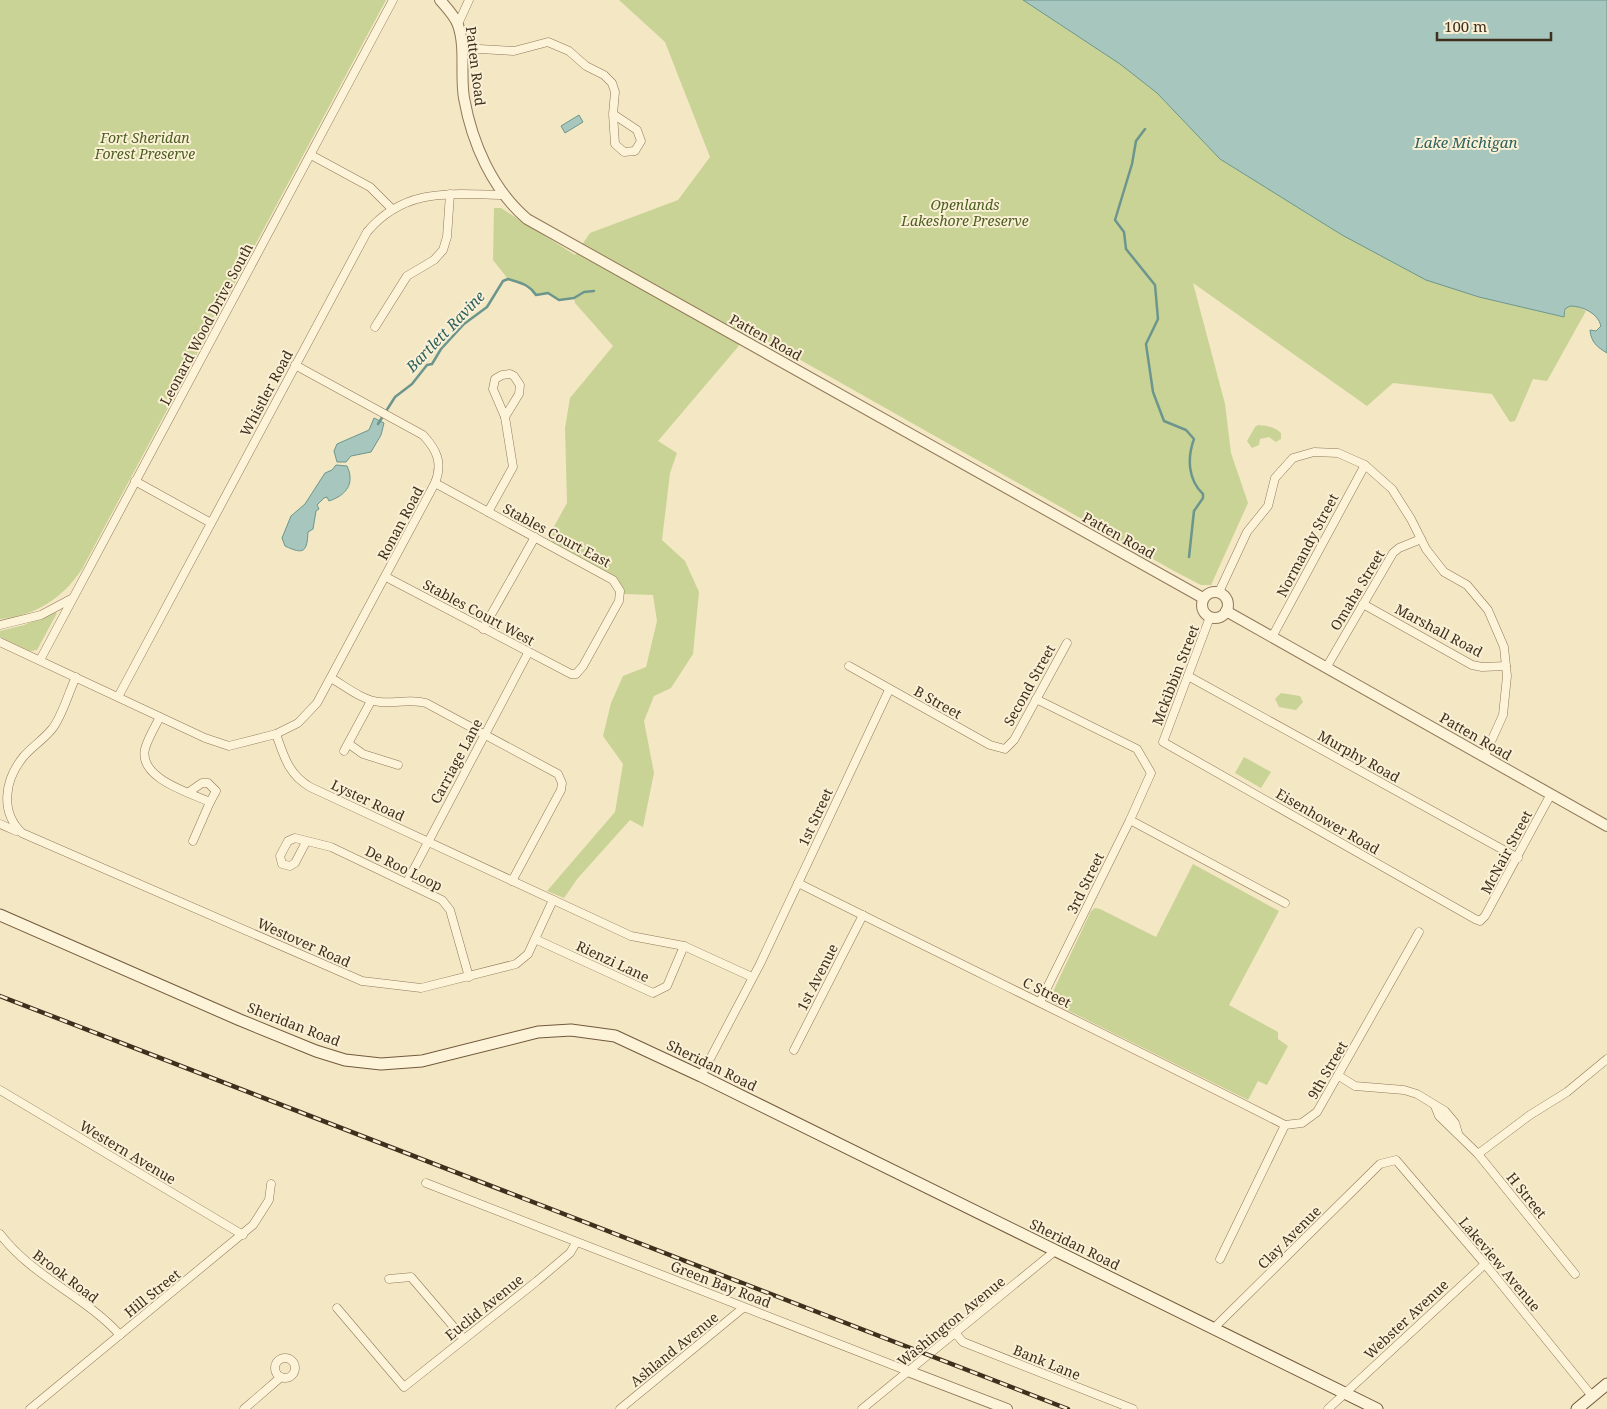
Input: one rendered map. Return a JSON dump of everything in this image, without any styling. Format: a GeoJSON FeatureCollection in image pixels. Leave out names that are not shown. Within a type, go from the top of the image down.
{"type":"FeatureCollection","features":[{"type":"Feature","properties":{"kind":"main road","name":"Sheridan Road"},"geometry":{"type":"LineString","coordinates":[[0,915],[231,1016],[316,1051],[345,1060],[381,1064],[422,1061],[538,1032],[571,1030],[599,1032],[624,1039],[1377,1409]]}},
{"type":"Feature","properties":{"kind":"main road"},"geometry":{"type":"LineString","coordinates":[[1577,1409],[1607,1384]]}},
{"type":"Feature","properties":{"kind":"street","name":"Leonard Wood Drive South"},"geometry":{"type":"LineString","coordinates":[[40,660],[393,0]]}},
{"type":"Feature","properties":{"kind":"street","name":"Patten Road"},"geometry":{"type":"LineString","coordinates":[[440,0],[458,24],[462,48],[464,97],[484,161],[503,195],[527,219],[1203,598]]}},
{"type":"Feature","properties":{"kind":"street"},"geometry":{"type":"LineString","coordinates":[[458,24],[469,0]]}},
{"type":"Feature","properties":{"kind":"street"},"geometry":{"type":"LineString","coordinates":[[462,48],[514,51],[548,42],[569,51],[586,66],[612,83],[615,92],[613,114],[615,144],[624,152],[635,151],[641,141],[640,135],[637,130],[613,114]]}},
{"type":"Feature","properties":{"kind":"street"},"geometry":{"type":"LineString","coordinates":[[311,155],[370,187],[392,210]]}},
{"type":"Feature","properties":{"kind":"street"},"geometry":{"type":"LineString","coordinates":[[375,327],[407,276],[434,260],[443,250],[447,237],[450,194]]}},
{"type":"Feature","properties":{"kind":"street","name":"Whistler Road"},"geometry":{"type":"LineString","coordinates":[[118,697],[367,232],[392,210],[418,198],[450,194],[503,195]]}},
{"type":"Feature","properties":{"kind":"street","name":"Ronan Road"},"geometry":{"type":"LineString","coordinates":[[276,734],[293,726],[308,715],[331,678],[435,483],[439,464],[436,451],[423,435],[403,422],[295,366]]}},
{"type":"Feature","properties":{"kind":"street"},"geometry":{"type":"LineString","coordinates":[[488,512],[513,467],[505,417],[493,388],[494,379],[510,374],[515,377],[520,385],[519,394],[505,417]]}},
{"type":"Feature","properties":{"kind":"street"},"geometry":{"type":"LineString","coordinates":[[1219,592],[1247,532],[1268,506],[1275,478],[1293,458],[1314,452],[1338,453],[1365,465],[1392,489],[1411,519],[1426,549],[1444,572],[1467,585],[1488,610],[1504,646],[1506,666],[1503,716],[1484,757]]}},
{"type":"Feature","properties":{"kind":"street","name":"Normandy Street"},"geometry":{"type":"LineString","coordinates":[[1272,637],[1365,465]]}},
{"type":"Feature","properties":{"kind":"street"},"geometry":{"type":"LineString","coordinates":[[135,481],[211,523]]}},
{"type":"Feature","properties":{"kind":"street","name":"Stables Court East"},"geometry":{"type":"LineString","coordinates":[[435,483],[613,580],[618,586],[620,591],[619,601],[583,666],[576,674],[560,670]]}},
{"type":"Feature","properties":{"kind":"street"},"geometry":{"type":"LineString","coordinates":[[483,629],[535,537]]}},
{"type":"Feature","properties":{"kind":"street","name":"Omaha Street"},"geometry":{"type":"LineString","coordinates":[[1326,668],[1393,553],[1399,548],[1421,539]]}},
{"type":"Feature","properties":{"kind":"street","name":"Stables Court West"},"geometry":{"type":"LineString","coordinates":[[386,577],[560,670]]}},
{"type":"Feature","properties":{"kind":"street"},"geometry":{"type":"LineString","coordinates":[[1210,592],[1219,592],[1228,601],[1226,611],[1218,618],[1210,617],[1202,608],[1203,598],[1210,592]]}},
{"type":"Feature","properties":{"kind":"street"},"geometry":{"type":"LineString","coordinates":[[0,625],[41,615],[71,599]]}},
{"type":"Feature","properties":{"kind":"street","name":"Marshall Road"},"geometry":{"type":"LineString","coordinates":[[1363,604],[1472,664],[1482,667],[1506,666]]}},
{"type":"Feature","properties":{"kind":"street","name":"Patten Road"},"geometry":{"type":"LineString","coordinates":[[1226,611],[1607,826]]}},
{"type":"Feature","properties":{"kind":"street","name":"Mckibbin Street"},"geometry":{"type":"LineString","coordinates":[[1163,742],[1210,617]]}},
{"type":"Feature","properties":{"kind":"street"},"geometry":{"type":"LineString","coordinates":[[0,642],[160,717],[229,746],[276,734]]}},
{"type":"Feature","properties":{"kind":"street","name":"Second Street"},"geometry":{"type":"LineString","coordinates":[[1014,740],[1067,643]]}},
{"type":"Feature","properties":{"kind":"street","name":"Carriage Lane"},"geometry":{"type":"LineString","coordinates":[[407,882],[528,653]]}},
{"type":"Feature","properties":{"kind":"street","name":"B Street"},"geometry":{"type":"LineString","coordinates":[[849,666],[889,690],[999,749],[1005,749],[1014,740]]}},
{"type":"Feature","properties":{"kind":"street","name":"Westover Road"},"geometry":{"type":"LineString","coordinates":[[22,833],[9,820],[3,794],[20,762],[53,728],[76,676]]}},
{"type":"Feature","properties":{"kind":"street","name":"Murphy Road"},"geometry":{"type":"LineString","coordinates":[[1188,676],[1518,858]]}},
{"type":"Feature","properties":{"kind":"street"},"geometry":{"type":"LineString","coordinates":[[331,678],[371,701],[417,700],[549,769],[561,778],[561,790],[512,881]]}},
{"type":"Feature","properties":{"kind":"street","name":"1st Street"},"geometry":{"type":"LineString","coordinates":[[701,1076],[764,955],[889,690]]}},
{"type":"Feature","properties":{"kind":"street","name":"3rd Street"},"geometry":{"type":"LineString","coordinates":[[1036,699],[1137,749],[1150,773],[1130,820],[1040,1002]]}},
{"type":"Feature","properties":{"kind":"street"},"geometry":{"type":"LineString","coordinates":[[344,751],[371,701]]}},
{"type":"Feature","properties":{"kind":"street"},"geometry":{"type":"LineString","coordinates":[[160,717],[145,750],[147,766],[160,779],[210,802]]}},
{"type":"Feature","properties":{"kind":"street","name":"Lyster Road"},"geometry":{"type":"LineString","coordinates":[[276,734],[288,767],[300,781],[631,936],[684,946],[752,977]]}},
{"type":"Feature","properties":{"kind":"street","name":"Eisenhower Road"},"geometry":{"type":"LineString","coordinates":[[1163,742],[1480,921]]}},
{"type":"Feature","properties":{"kind":"street"},"geometry":{"type":"LineString","coordinates":[[349,744],[363,754],[398,765]]}},
{"type":"Feature","properties":{"kind":"street"},"geometry":{"type":"LineString","coordinates":[[189,792],[202,783],[208,783],[216,791],[193,841]]}},
{"type":"Feature","properties":{"kind":"street","name":"McNair Street"},"geometry":{"type":"LineString","coordinates":[[1480,921],[1485,916],[1518,858],[1551,794]]}},
{"type":"Feature","properties":{"kind":"street"},"geometry":{"type":"LineString","coordinates":[[1130,820],[1285,903]]}},
{"type":"Feature","properties":{"kind":"street","name":"Westover Road"},"geometry":{"type":"LineString","coordinates":[[0,824],[362,982],[421,988],[516,964],[528,954],[553,900]]}},
{"type":"Feature","properties":{"kind":"street","name":"De Roo Loop"},"geometry":{"type":"LineString","coordinates":[[306,842],[331,847],[437,896],[450,910],[469,977]]}},
{"type":"Feature","properties":{"kind":"street","name":"C Street"},"geometry":{"type":"LineString","coordinates":[[798,883],[1171,1066],[1285,1125]]}},
{"type":"Feature","properties":{"kind":"street","name":"1st Avenue"},"geometry":{"type":"LineString","coordinates":[[794,1050],[863,915]]}},
{"type":"Feature","properties":{"kind":"street","name":"9th Street"},"geometry":{"type":"LineString","coordinates":[[1285,1125],[1302,1123],[1310,1119],[1317,1112],[1419,932]]}},
{"type":"Feature","properties":{"kind":"street","name":"Rienzi Lane"},"geometry":{"type":"LineString","coordinates":[[535,939],[653,993],[667,986],[684,946]]}},
{"type":"Feature","properties":{"kind":"street"},"geometry":{"type":"LineString","coordinates":[[1478,1154],[1530,1115],[1567,1092],[1607,1058]]}},
{"type":"Feature","properties":{"kind":"street","name":"H Street"},"geometry":{"type":"LineString","coordinates":[[1339,1076],[1355,1086],[1404,1090],[1417,1094],[1435,1106],[1439,1116],[1478,1154],[1575,1274]]}},
{"type":"Feature","properties":{"kind":"street","name":"Western Avenue"},"geometry":{"type":"LineString","coordinates":[[0,1090],[243,1234]]}},
{"type":"Feature","properties":{"kind":"street"},"geometry":{"type":"LineString","coordinates":[[1220,1259],[1285,1125]]}},
{"type":"Feature","properties":{"kind":"street","name":"Lakeview Avenue"},"geometry":{"type":"LineString","coordinates":[[1382,1163],[1396,1160],[1485,1264],[1592,1396]]}},
{"type":"Feature","properties":{"kind":"street","name":"Clay Avenue"},"geometry":{"type":"LineString","coordinates":[[1213,1328],[1382,1163]]}},
{"type":"Feature","properties":{"kind":"street","name":"Green Bay Road"},"geometry":{"type":"LineString","coordinates":[[426,1183],[743,1308],[1007,1409]]}},
{"type":"Feature","properties":{"kind":"street","name":"Hill Street"},"geometry":{"type":"LineString","coordinates":[[30,1409],[253,1225],[269,1200],[271,1184]]}},
{"type":"Feature","properties":{"kind":"street","name":"Brook Road"},"geometry":{"type":"LineString","coordinates":[[0,1234],[30,1264],[110,1323],[120,1335]]}},
{"type":"Feature","properties":{"kind":"street","name":"Euclid Avenue"},"geometry":{"type":"LineString","coordinates":[[337,1308],[404,1387],[570,1253],[576,1243]]}},
{"type":"Feature","properties":{"kind":"street","name":"Washington Avenue"},"geometry":{"type":"LineString","coordinates":[[862,1409],[1055,1251]]}},
{"type":"Feature","properties":{"kind":"street","name":"Webster Avenue"},"geometry":{"type":"LineString","coordinates":[[1344,1393],[1485,1264]]}},
{"type":"Feature","properties":{"kind":"street"},"geometry":{"type":"LineString","coordinates":[[389,1279],[411,1277],[464,1340]]}},
{"type":"Feature","properties":{"kind":"street","name":"Ashland Avenue"},"geometry":{"type":"LineString","coordinates":[[620,1409],[743,1308]]}},
{"type":"Feature","properties":{"kind":"street","name":"Bank Lane"},"geometry":{"type":"LineString","coordinates":[[955,1333],[963,1342],[1132,1409]]}},
{"type":"Feature","properties":{"kind":"street"},"geometry":{"type":"LineString","coordinates":[[244,1409],[282,1377]]}},
{"type":"Feature","properties":{"kind":"street"},"geometry":{"type":"LineString","coordinates":[[1328,1409],[1344,1393]]}},
{"type":"Feature","properties":{"kind":"green space","name":"Fort Sheridan Forest Preserve"},"geometry":{"type":"Polygon","coordinates":[[[0,0],[386,0],[82,569],[66,589],[47,604],[25,614],[0,619],[0,0]]]}},
{"type":"Feature","properties":{"kind":"green space","name":"Openlands Lakeshore Preserve"},"geometry":{"type":"Polygon","coordinates":[[[619,0],[1023,0],[1120,64],[1157,93],[1220,159],[1342,235],[1479,297],[1564,317],[1567,306],[1576,306],[1586,311],[1547,381],[1533,379],[1515,421],[1510,422],[1492,394],[1393,383],[1367,406],[1193,283],[1225,404],[1231,453],[1248,503],[1211,585],[1201,585],[1174,571],[749,331],[737,348],[658,441],[677,453],[670,473],[662,540],[685,561],[699,592],[693,654],[671,688],[654,696],[644,721],[654,773],[643,827],[630,820],[578,878],[564,898],[547,891],[615,812],[623,764],[603,736],[611,703],[623,676],[646,667],[657,621],[653,595],[624,594],[624,589],[616,578],[546,541],[567,503],[565,428],[570,398],[613,346],[575,303],[574,298],[559,300],[548,293],[536,295],[531,288],[508,279],[493,260],[494,208],[501,208],[575,255],[590,233],[678,200],[710,157],[665,42],[619,0]]]}},
{"type":"Feature","properties":{"kind":"green space"},"geometry":{"type":"Polygon","coordinates":[[[1258,425],[1276,429],[1281,433],[1281,439],[1276,442],[1269,437],[1260,439],[1259,445],[1252,448],[1247,441],[1258,425]]]}},
{"type":"Feature","properties":{"kind":"green space"},"geometry":{"type":"Polygon","coordinates":[[[54,612],[57,613],[37,650],[30,651],[0,637],[0,631],[24,625],[54,612]]]}},
{"type":"Feature","properties":{"kind":"green space"},"geometry":{"type":"Polygon","coordinates":[[[1281,693],[1300,696],[1303,702],[1296,710],[1279,707],[1275,699],[1281,693]]]}},
{"type":"Feature","properties":{"kind":"green space"},"geometry":{"type":"Polygon","coordinates":[[[1244,757],[1271,772],[1261,788],[1235,773],[1244,757]]]}},
{"type":"Feature","properties":{"kind":"green space"},"geometry":{"type":"Polygon","coordinates":[[[1193,864],[1279,911],[1229,1005],[1278,1032],[1278,1039],[1288,1046],[1267,1085],[1258,1081],[1248,1100],[1055,1004],[1050,998],[1091,911],[1095,908],[1100,909],[1156,937],[1193,864]]]}},
{"type":"Feature","properties":{"kind":"water","name":"Lake Michigan"},"geometry":{"type":"Polygon","coordinates":[[[1023,0],[1607,0],[1607,353],[1595,344],[1592,338],[1590,330],[1596,331],[1601,326],[1597,317],[1584,309],[1570,306],[1565,309],[1564,317],[1479,297],[1426,280],[1342,235],[1220,159],[1157,93],[1120,64],[1023,0]]]}},
{"type":"Feature","properties":{"kind":"water"},"geometry":{"type":"Polygon","coordinates":[[[579,115],[583,122],[565,133],[561,126],[579,115]]]}},
{"type":"Feature","properties":{"kind":"water"},"geometry":{"type":"Polygon","coordinates":[[[374,418],[384,423],[381,435],[371,452],[351,456],[346,462],[337,462],[334,451],[337,444],[369,430],[374,418]]]}},
{"type":"Feature","properties":{"kind":"water"},"geometry":{"type":"Polygon","coordinates":[[[336,465],[347,466],[350,478],[348,488],[341,495],[329,501],[327,497],[324,498],[317,505],[319,509],[316,511],[313,529],[308,532],[307,544],[303,550],[300,551],[285,546],[282,538],[291,516],[305,504],[325,473],[332,470],[336,465]]]}},
{"type":"Feature","properties":{"kind":"waterway"},"geometry":{"type":"LineString","coordinates":[[1145,129],[1136,141],[1132,164],[1115,220],[1124,232],[1126,249],[1155,285],[1158,319],[1146,344],[1153,392],[1164,421],[1186,430],[1194,439],[1190,454],[1190,468],[1194,482],[1203,494],[1203,498],[1194,511],[1189,557]]}},
{"type":"Feature","properties":{"kind":"waterway","name":"Bartlett Ravine"},"geometry":{"type":"LineString","coordinates":[[378,424],[395,397],[412,384],[427,365],[432,364],[441,349],[464,324],[487,307],[503,281],[508,279],[520,283],[530,288],[536,295],[548,293],[559,300],[574,298],[584,292],[594,291]]}},
{"type":"Feature","properties":{"kind":"railway"},"geometry":{"type":"LineString","coordinates":[[0,996],[1068,1409]]}}]}
